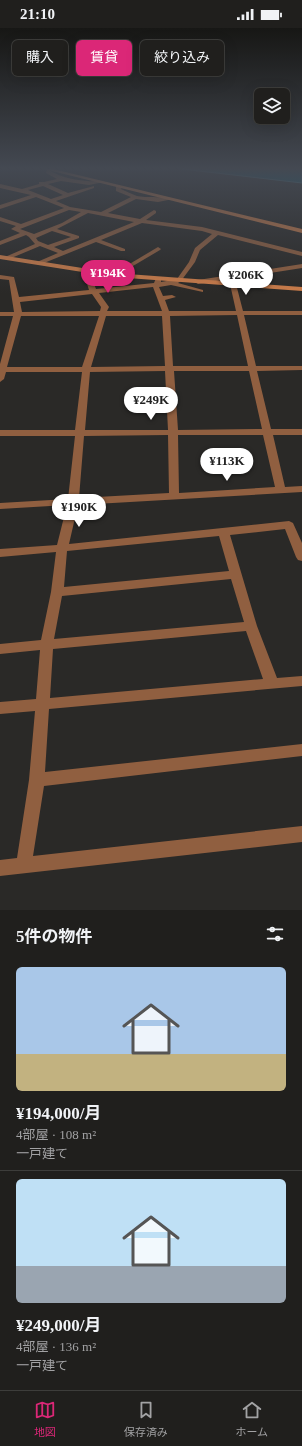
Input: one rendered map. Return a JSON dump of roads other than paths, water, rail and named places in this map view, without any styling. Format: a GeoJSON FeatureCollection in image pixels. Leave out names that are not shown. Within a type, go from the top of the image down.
{"type":"FeatureCollection","features":[{"type":"Feature","properties":{"kind":"main road"},"geometry":{"type":"LineString","coordinates":[[216,210],[302,231]]}},
{"type":"Feature","properties":{"kind":"main road"},"geometry":{"type":"LineString","coordinates":[[4,257],[157,282],[179,280],[302,289]]}},
{"type":"Feature","properties":{"kind":"street"},"geometry":{"type":"LineString","coordinates":[[63,210],[14,229],[24,234],[33,236],[52,229],[87,211]]}},
{"type":"Feature","properties":{"kind":"street"},"geometry":{"type":"LineString","coordinates":[[82,210],[141,221],[202,228],[216,233],[302,254]]}},
{"type":"Feature","properties":{"kind":"street"},"geometry":{"type":"LineString","coordinates":[[102,214],[109,210]]}},
{"type":"Feature","properties":{"kind":"street"},"geometry":{"type":"LineString","coordinates":[[39,263],[141,221],[154,212]]}},
{"type":"Feature","properties":{"kind":"street"},"geometry":{"type":"LineString","coordinates":[[0,219],[21,226]]}},
{"type":"Feature","properties":{"kind":"street"},"geometry":{"type":"LineString","coordinates":[[0,226],[11,223]]}},
{"type":"Feature","properties":{"kind":"street"},"geometry":{"type":"LineString","coordinates":[[48,247],[77,237],[52,229]]}},
{"type":"Feature","properties":{"kind":"street"},"geometry":{"type":"LineString","coordinates":[[171,283],[179,280],[192,262],[197,249],[216,233]]}},
{"type":"Feature","properties":{"kind":"street"},"geometry":{"type":"LineString","coordinates":[[0,243],[24,234]]}},
{"type":"Feature","properties":{"kind":"street"},"geometry":{"type":"LineString","coordinates":[[33,236],[33,240],[40,244],[63,253]]}},
{"type":"Feature","properties":{"kind":"street"},"geometry":{"type":"LineString","coordinates":[[96,240],[124,250]]}},
{"type":"Feature","properties":{"kind":"street"},"geometry":{"type":"LineString","coordinates":[[4,257],[40,244]]}},
{"type":"Feature","properties":{"kind":"street"},"geometry":{"type":"LineString","coordinates":[[114,275],[158,249]]}},
{"type":"Feature","properties":{"kind":"street"},"geometry":{"type":"LineString","coordinates":[[198,282],[302,266]]}},
{"type":"Feature","properties":{"kind":"street"},"geometry":{"type":"LineString","coordinates":[[24,864],[37,780],[47,644],[57,592],[62,548],[73,503],[81,433],[86,369],[105,307],[93,290],[86,271]]}},
{"type":"Feature","properties":{"kind":"street"},"geometry":{"type":"LineString","coordinates":[[0,277],[12,278],[18,314],[1,370],[0,379]]}},
{"type":"Feature","properties":{"kind":"street"},"geometry":{"type":"LineString","coordinates":[[157,282],[166,313],[173,432],[174,496]]}},
{"type":"Feature","properties":{"kind":"street"},"geometry":{"type":"LineString","coordinates":[[16,300],[157,282],[171,283],[201,292]]}},
{"type":"Feature","properties":{"kind":"street"},"geometry":{"type":"LineString","coordinates":[[233,284],[281,491]]}},
{"type":"Feature","properties":{"kind":"street"},"geometry":{"type":"LineString","coordinates":[[161,299],[172,297]]}},
{"type":"Feature","properties":{"kind":"street"},"geometry":{"type":"LineString","coordinates":[[0,314],[302,313]]}},
{"type":"Feature","properties":{"kind":"street"},"geometry":{"type":"LineString","coordinates":[[1,370],[302,368]]}},
{"type":"Feature","properties":{"kind":"street"},"geometry":{"type":"LineString","coordinates":[[0,433],[302,432]]}},
{"type":"Feature","properties":{"kind":"street"},"geometry":{"type":"LineString","coordinates":[[0,506],[302,489]]}},
{"type":"Feature","properties":{"kind":"street"},"geometry":{"type":"LineString","coordinates":[[0,553],[289,525],[299,543],[302,557]]}},
{"type":"Feature","properties":{"kind":"street"},"geometry":{"type":"LineString","coordinates":[[224,532],[251,626],[272,684]]}},
{"type":"Feature","properties":{"kind":"street"},"geometry":{"type":"LineString","coordinates":[[57,592],[236,574]]}},
{"type":"Feature","properties":{"kind":"street"},"geometry":{"type":"LineString","coordinates":[[0,649],[251,626]]}},
{"type":"Feature","properties":{"kind":"street"},"geometry":{"type":"LineString","coordinates":[[0,708],[42,703],[272,684],[302,680]]}},
{"type":"Feature","properties":{"kind":"street"},"geometry":{"type":"LineString","coordinates":[[37,780],[302,750]]}},
{"type":"Feature","properties":{"kind":"street"},"geometry":{"type":"LineString","coordinates":[[0,868],[24,864],[302,834]]}}]}
